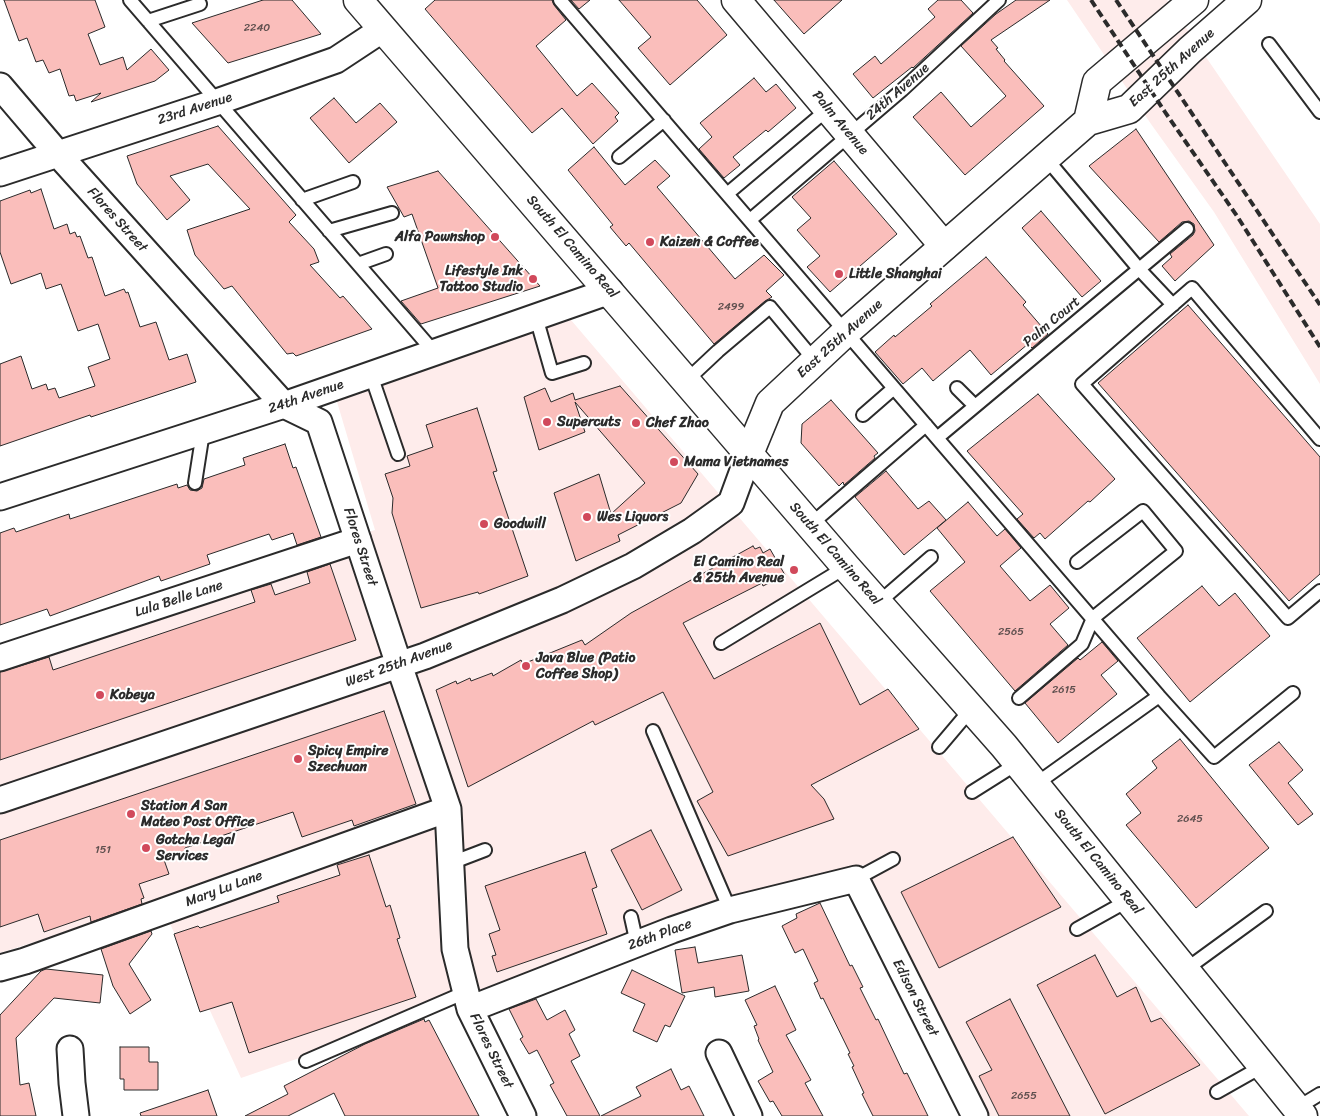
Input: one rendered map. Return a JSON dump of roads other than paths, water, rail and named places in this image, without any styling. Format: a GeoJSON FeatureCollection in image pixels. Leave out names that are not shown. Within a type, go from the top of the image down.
{"type":"FeatureCollection","features":[{"type":"Feature","properties":{"kind":"main road","name":"South El Camino Real"},"geometry":{"type":"LineString","coordinates":[[358,0],[846,567],[972,708],[1036,784],[1263,1066],[1295,1113]]}},
{"type":"Feature","properties":{"kind":"main road","name":"Palm Avenue"},"geometry":{"type":"LineString","coordinates":[[736,0],[944,246]]}},
{"type":"Feature","properties":{"kind":"main road"},"geometry":{"type":"LineString","coordinates":[[1088,121],[1097,82],[1194,0]]}},
{"type":"Feature","properties":{"kind":"main road","name":"East 25th Avenue"},"geometry":{"type":"LineString","coordinates":[[749,454],[770,403],[846,332],[1088,121],[1129,109],[1190,50],[1247,0]]}},
{"type":"Feature","properties":{"kind":"street","name":"23rd Avenue"},"geometry":{"type":"LineString","coordinates":[[0,173],[217,102],[336,60],[383,29]]}},
{"type":"Feature","properties":{"kind":"street","name":"Flores Street"},"geometry":{"type":"LineString","coordinates":[[0,86],[58,154],[284,405],[319,422],[448,809],[456,949],[468,1000],[523,1116]]}},
{"type":"Feature","properties":{"kind":"street","name":"24th Avenue"},"geometry":{"type":"LineString","coordinates":[[0,497],[284,405],[610,292]]}},
{"type":"Feature","properties":{"kind":"street","name":"West 25th Avenue"},"geometry":{"type":"LineString","coordinates":[[0,800],[399,665],[562,600],[634,566],[692,531],[731,503],[749,454]]}},
{"type":"Feature","properties":{"kind":"street","name":"Lula Belle Lane"},"geometry":{"type":"LineString","coordinates":[[0,658],[358,540]]}},
{"type":"Feature","properties":{"kind":"street","name":"Mary Lu Lane"},"geometry":{"type":"LineString","coordinates":[[0,968],[25,961],[448,809]]}},
{"type":"Feature","properties":{"kind":"street","name":"26th Place"},"geometry":{"type":"LineString","coordinates":[[468,1000],[637,944],[730,910],[856,879]]}},
{"type":"Feature","properties":{"kind":"street","name":"Edison Street"},"geometry":{"type":"LineString","coordinates":[[856,879],[975,1116]]}},
{"type":"Feature","properties":{"kind":"street"},"geometry":{"type":"LineString","coordinates":[[70,1049],[76,1116]]}},
{"type":"Feature","properties":{"kind":"street"},"geometry":{"type":"LineString","coordinates":[[719,1053],[749,1116]]}},
{"type":"Feature","properties":{"kind":"lane"},"geometry":{"type":"LineString","coordinates":[[130,0],[434,352]]}},
{"type":"Feature","properties":{"kind":"lane"},"geometry":{"type":"LineString","coordinates":[[560,0],[1159,696],[1214,757],[1293,692]]}},
{"type":"Feature","properties":{"kind":"lane","name":"24th Avenue"},"geometry":{"type":"LineString","coordinates":[[750,220],[902,90],[999,0]]}},
{"type":"Feature","properties":{"kind":"lane"},"geometry":{"type":"LineString","coordinates":[[148,20],[200,4]]}},
{"type":"Feature","properties":{"kind":"lane"},"geometry":{"type":"LineString","coordinates":[[1268,44],[1320,112]]}},
{"type":"Feature","properties":{"kind":"lane"},"geometry":{"type":"LineString","coordinates":[[726,194],[828,109]]}},
{"type":"Feature","properties":{"kind":"lane"},"geometry":{"type":"LineString","coordinates":[[619,157],[664,120]]}},
{"type":"Feature","properties":{"kind":"lane"},"geometry":{"type":"LineString","coordinates":[[1045,157],[1173,305]]}},
{"type":"Feature","properties":{"kind":"lane"},"geometry":{"type":"LineString","coordinates":[[302,200],[353,182]]}},
{"type":"Feature","properties":{"kind":"lane"},"geometry":{"type":"LineString","coordinates":[[329,231],[392,212]]}},
{"type":"Feature","properties":{"kind":"lane","name":"Palm Court"},"geometry":{"type":"LineString","coordinates":[[937,438],[1187,229]]}},
{"type":"Feature","properties":{"kind":"lane"},"geometry":{"type":"LineString","coordinates":[[358,264],[386,254]]}},
{"type":"Feature","properties":{"kind":"lane"},"geometry":{"type":"LineString","coordinates":[[1320,439],[1192,288],[1082,384],[1288,618],[1320,591]]}},
{"type":"Feature","properties":{"kind":"lane"},"geometry":{"type":"LineString","coordinates":[[686,381],[770,307],[815,361]]}},
{"type":"Feature","properties":{"kind":"lane"},"geometry":{"type":"LineString","coordinates":[[536,317],[552,372],[584,363]]}},
{"type":"Feature","properties":{"kind":"lane"},"geometry":{"type":"LineString","coordinates":[[371,375],[398,454]]}},
{"type":"Feature","properties":{"kind":"lane"},"geometry":{"type":"LineString","coordinates":[[863,415],[894,388]]}},
{"type":"Feature","properties":{"kind":"lane"},"geometry":{"type":"LineString","coordinates":[[957,388],[975,406]]}},
{"type":"Feature","properties":{"kind":"lane"},"geometry":{"type":"LineString","coordinates":[[810,525],[926,425]]}},
{"type":"Feature","properties":{"kind":"lane"},"geometry":{"type":"LineString","coordinates":[[195,483],[203,432]]}},
{"type":"Feature","properties":{"kind":"lane"},"geometry":{"type":"LineString","coordinates":[[1019,698],[1082,644],[1092,618],[1176,551],[1142,511],[1078,562]]}},
{"type":"Feature","properties":{"kind":"lane"},"geometry":{"type":"LineString","coordinates":[[878,603],[931,557]]}},
{"type":"Feature","properties":{"kind":"lane"},"geometry":{"type":"LineString","coordinates":[[721,643],[846,567]]}},
{"type":"Feature","properties":{"kind":"lane"},"geometry":{"type":"LineString","coordinates":[[1036,784],[1159,696]]}},
{"type":"Feature","properties":{"kind":"lane"},"geometry":{"type":"LineString","coordinates":[[939,747],[972,708]]}},
{"type":"Feature","properties":{"kind":"lane"},"geometry":{"type":"LineString","coordinates":[[653,731],[730,910]]}},
{"type":"Feature","properties":{"kind":"lane"},"geometry":{"type":"LineString","coordinates":[[972,792],[1018,763]]}},
{"type":"Feature","properties":{"kind":"lane"},"geometry":{"type":"LineString","coordinates":[[451,863],[485,850]]}},
{"type":"Feature","properties":{"kind":"lane"},"geometry":{"type":"LineString","coordinates":[[856,879],[893,859]]}},
{"type":"Feature","properties":{"kind":"lane"},"geometry":{"type":"LineString","coordinates":[[1078,929],[1129,900]]}},
{"type":"Feature","properties":{"kind":"lane"},"geometry":{"type":"LineString","coordinates":[[1185,970],[1266,911]]}},
{"type":"Feature","properties":{"kind":"lane"},"geometry":{"type":"LineString","coordinates":[[631,918],[637,944]]}},
{"type":"Feature","properties":{"kind":"lane"},"geometry":{"type":"LineString","coordinates":[[306,1061],[468,1000]]}},
{"type":"Feature","properties":{"kind":"lane"},"geometry":{"type":"LineString","coordinates":[[1217,1092],[1263,1066]]}},
{"type":"Feature","properties":{"kind":"lane"},"geometry":{"type":"LineString","coordinates":[[1295,1113],[1320,1094]]}},
{"type":"Feature","properties":{"kind":"railway"},"geometry":{"type":"LineString","coordinates":[[1091,0],[1237,216],[1320,347]]}},
{"type":"Feature","properties":{"kind":"railway"},"geometry":{"type":"LineString","coordinates":[[1116,0],[1320,305]]}},
{"type":"Feature","properties":{"kind":"place","name":"Alfa Pawnshop"},"geometry":{"type":"Point","coordinates":[495,237]}},
{"type":"Feature","properties":{"kind":"place","name":"Kaizen & Coffee"},"geometry":{"type":"Point","coordinates":[650,242]}},
{"type":"Feature","properties":{"kind":"place","name":"Little Shanghai"},"geometry":{"type":"Point","coordinates":[839,274]}},
{"type":"Feature","properties":{"kind":"place","name":"Lifestyle Ink Tattoo Studio"},"geometry":{"type":"Point","coordinates":[533,279]}},
{"type":"Feature","properties":{"kind":"place","name":"Supercuts"},"geometry":{"type":"Point","coordinates":[547,422]}},
{"type":"Feature","properties":{"kind":"place","name":"Chef Zhao"},"geometry":{"type":"Point","coordinates":[636,423]}},
{"type":"Feature","properties":{"kind":"place","name":"Mama Vietnames"},"geometry":{"type":"Point","coordinates":[674,462]}},
{"type":"Feature","properties":{"kind":"place","name":"Wes Liquors"},"geometry":{"type":"Point","coordinates":[587,517]}},
{"type":"Feature","properties":{"kind":"place","name":"Goodwill"},"geometry":{"type":"Point","coordinates":[484,524]}},
{"type":"Feature","properties":{"kind":"place","name":"El Camino Real & 25th Avenue"},"geometry":{"type":"Point","coordinates":[794,570]}},
{"type":"Feature","properties":{"kind":"place","name":"Java Blue (Patio Coffee Shop)"},"geometry":{"type":"Point","coordinates":[526,666]}},
{"type":"Feature","properties":{"kind":"place","name":"Kobeya"},"geometry":{"type":"Point","coordinates":[100,695]}},
{"type":"Feature","properties":{"kind":"place","name":"Spicy Empire Szechuan"},"geometry":{"type":"Point","coordinates":[298,759]}},
{"type":"Feature","properties":{"kind":"place","name":"Station A San Mateo Post Office"},"geometry":{"type":"Point","coordinates":[131,814]}},
{"type":"Feature","properties":{"kind":"place","name":"Gotcha Legal Services"},"geometry":{"type":"Point","coordinates":[146,848]}}]}
